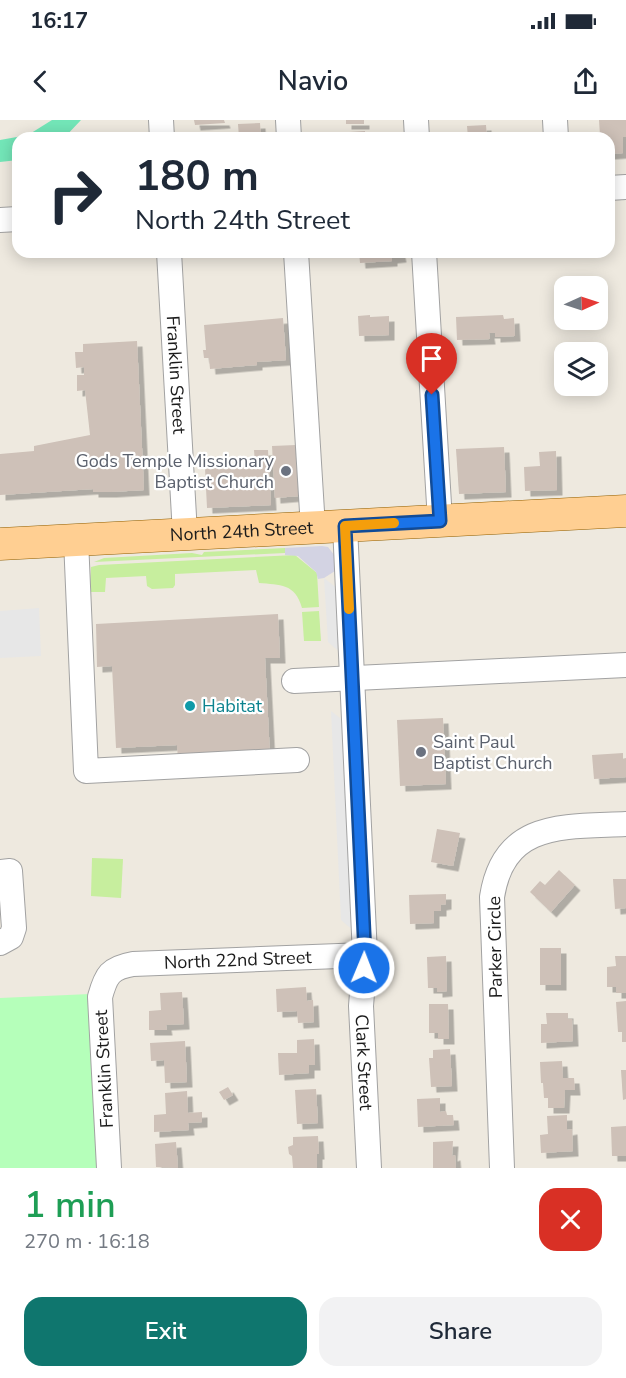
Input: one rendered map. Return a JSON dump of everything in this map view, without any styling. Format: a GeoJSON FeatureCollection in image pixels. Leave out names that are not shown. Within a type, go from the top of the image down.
{"type":"FeatureCollection","features":[{"type":"Feature","properties":{"kind":"main road","name":"North 24th Street"},"geometry":{"type":"LineString","coordinates":[[0,544],[626,511]]}},
{"type":"Feature","properties":{"kind":"street","name":"Franklin Street"},"geometry":{"type":"LineString","coordinates":[[169,258],[185,534]]}},
{"type":"Feature","properties":{"kind":"street"},"geometry":{"type":"LineString","coordinates":[[296,258],[313,528]]}},
{"type":"Feature","properties":{"kind":"street"},"geometry":{"type":"LineString","coordinates":[[424,258],[440,521]]}},
{"type":"Feature","properties":{"kind":"street","name":"Clark Street"},"geometry":{"type":"LineString","coordinates":[[345,526],[365,955],[361,1006],[369,1168]]}},
{"type":"Feature","properties":{"kind":"street"},"geometry":{"type":"LineString","coordinates":[[76,540],[86,771],[297,760]]}},
{"type":"Feature","properties":{"kind":"street"},"geometry":{"type":"LineString","coordinates":[[294,681],[626,665]]}},
{"type":"Feature","properties":{"kind":"street","name":"Parker Circle"},"geometry":{"type":"LineString","coordinates":[[502,1168],[492,897],[494,882],[507,856],[520,843],[538,832],[560,827],[626,824]]}},
{"type":"Feature","properties":{"kind":"street"},"geometry":{"type":"LineString","coordinates":[[0,872],[10,871],[14,928],[11,937],[0,943]]}},
{"type":"Feature","properties":{"kind":"street","name":"North 22nd Street"},"geometry":{"type":"LineString","coordinates":[[110,972],[133,964],[365,955]]}},
{"type":"Feature","properties":{"kind":"street","name":"Franklin Street"},"geometry":{"type":"LineString","coordinates":[[109,1168],[100,997],[110,972]]}},
{"type":"Feature","properties":{"kind":"green space"},"geometry":{"type":"Polygon","coordinates":[[[52,120],[81,120],[70,132],[33,132],[52,120]]]}},
{"type":"Feature","properties":{"kind":"green space"},"geometry":{"type":"Polygon","coordinates":[[[12,138],[12,161],[0,162],[0,140],[12,138]]]}},
{"type":"Feature","properties":{"kind":"green space"},"geometry":{"type":"Polygon","coordinates":[[[285,548],[285,553],[94,562],[104,558],[192,553],[202,555],[204,552],[285,548]]]}},
{"type":"Feature","properties":{"kind":"green space"},"geometry":{"type":"Polygon","coordinates":[[[295,555],[317,573],[319,607],[302,608],[295,594],[286,587],[259,583],[256,570],[175,574],[173,588],[152,589],[147,586],[146,576],[106,578],[105,592],[90,592],[91,567],[99,565],[295,555]]]}},
{"type":"Feature","properties":{"kind":"green space"},"geometry":{"type":"Polygon","coordinates":[[[319,611],[321,641],[304,641],[302,612],[319,611]]]}},
{"type":"Feature","properties":{"kind":"green space"},"geometry":{"type":"Polygon","coordinates":[[[92,858],[123,859],[121,898],[91,896],[92,858]]]}},
{"type":"Feature","properties":{"kind":"green space"},"geometry":{"type":"Polygon","coordinates":[[[90,994],[99,1168],[0,1168],[0,998],[90,994]]]}},
{"type":"Feature","properties":{"kind":"shaded area"},"geometry":{"type":"Polygon","coordinates":[[[328,547],[335,556],[335,571],[324,578],[318,579],[316,572],[298,556],[285,555],[285,548],[328,547]]]}},
{"type":"Feature","properties":{"kind":"shaded area"},"geometry":{"type":"Polygon","coordinates":[[[324,578],[338,589],[342,654],[328,642],[324,578]]]}},
{"type":"Feature","properties":{"kind":"shaded area"},"geometry":{"type":"Polygon","coordinates":[[[39,608],[41,656],[0,658],[0,611],[39,608]]]}},
{"type":"Feature","properties":{"kind":"shaded area"},"geometry":{"type":"Polygon","coordinates":[[[331,711],[345,722],[355,932],[341,920],[331,711]]]}},
{"type":"Feature","properties":{"kind":"building"},"geometry":{"type":"Polygon","coordinates":[[[194,120],[224,120],[225,123],[195,125],[194,120]]]}},
{"type":"Feature","properties":{"kind":"building"},"geometry":{"type":"Polygon","coordinates":[[[346,120],[364,120],[364,124],[346,124],[346,120]]]}},
{"type":"Feature","properties":{"kind":"building"},"geometry":{"type":"Polygon","coordinates":[[[599,120],[626,120],[623,153],[615,154],[615,132],[600,132],[599,120]]]}},
{"type":"Feature","properties":{"kind":"building"},"geometry":{"type":"Polygon","coordinates":[[[260,123],[261,132],[239,132],[238,124],[260,123]]]}},
{"type":"Feature","properties":{"kind":"building"},"geometry":{"type":"Polygon","coordinates":[[[486,125],[487,132],[468,132],[467,126],[486,125]]]}},
{"type":"Feature","properties":{"kind":"building"},"geometry":{"type":"Polygon","coordinates":[[[360,258],[392,258],[392,261],[360,263],[360,258]]]}},
{"type":"Feature","properties":{"kind":"building"},"geometry":{"type":"Polygon","coordinates":[[[370,315],[370,317],[389,316],[389,335],[359,336],[358,316],[370,315]]]}},
{"type":"Feature","properties":{"kind":"building"},"geometry":{"type":"Polygon","coordinates":[[[503,315],[504,319],[514,318],[515,336],[495,337],[495,333],[489,333],[490,339],[457,340],[456,317],[503,315]]]}},
{"type":"Feature","properties":{"kind":"building"},"geometry":{"type":"Polygon","coordinates":[[[283,318],[286,360],[210,369],[209,358],[204,358],[203,350],[206,350],[204,325],[283,318]]]}},
{"type":"Feature","properties":{"kind":"building"},"geometry":{"type":"Polygon","coordinates":[[[137,341],[144,490],[93,492],[93,489],[0,495],[0,454],[34,451],[34,446],[90,435],[85,390],[77,391],[77,375],[84,375],[84,367],[76,368],[75,352],[83,352],[83,344],[137,341]]]}},
{"type":"Feature","properties":{"kind":"building","name":"Gods Temple Missionary Baptist Church"},"geometry":{"type":"Polygon","coordinates":[[[296,445],[299,496],[275,498],[272,446],[296,445]]]}},
{"type":"Feature","properties":{"kind":"building"},"geometry":{"type":"Polygon","coordinates":[[[504,447],[506,492],[459,494],[456,449],[504,447]]]}},
{"type":"Feature","properties":{"kind":"building"},"geometry":{"type":"Polygon","coordinates":[[[254,450],[268,450],[271,505],[207,508],[205,468],[255,463],[254,450]]]}},
{"type":"Feature","properties":{"kind":"building"},"geometry":{"type":"Polygon","coordinates":[[[556,451],[557,490],[525,491],[524,467],[540,466],[539,452],[556,451]]]}},
{"type":"Feature","properties":{"kind":"building","name":"Habitat"},"geometry":{"type":"Polygon","coordinates":[[[278,614],[280,658],[265,658],[270,756],[178,761],[177,745],[116,748],[112,666],[97,667],[96,624],[278,614]]]}},
{"type":"Feature","properties":{"kind":"building","name":"Saint Paul Baptist Church"},"geometry":{"type":"Polygon","coordinates":[[[443,718],[446,784],[400,786],[397,720],[443,718]]]}},
{"type":"Feature","properties":{"kind":"building"},"geometry":{"type":"Polygon","coordinates":[[[623,753],[623,759],[626,758],[626,777],[594,779],[592,755],[623,753]]]}},
{"type":"Feature","properties":{"kind":"building"},"geometry":{"type":"Polygon","coordinates":[[[437,829],[460,833],[453,866],[431,862],[437,829]]]}},
{"type":"Feature","properties":{"kind":"building"},"geometry":{"type":"Polygon","coordinates":[[[559,870],[575,885],[551,912],[530,892],[540,881],[545,885],[559,870]]]}},
{"type":"Feature","properties":{"kind":"building"},"geometry":{"type":"Polygon","coordinates":[[[613,879],[626,879],[626,908],[615,909],[613,879]]]}},
{"type":"Feature","properties":{"kind":"building"},"geometry":{"type":"Polygon","coordinates":[[[446,894],[446,904],[441,905],[441,911],[434,911],[434,923],[410,924],[409,895],[446,894]]]}},
{"type":"Feature","properties":{"kind":"building"},"geometry":{"type":"Polygon","coordinates":[[[540,948],[561,948],[561,985],[540,985],[540,948]]]}},
{"type":"Feature","properties":{"kind":"building"},"geometry":{"type":"Polygon","coordinates":[[[446,956],[447,991],[437,992],[437,988],[428,988],[427,957],[446,956]]]}},
{"type":"Feature","properties":{"kind":"building"},"geometry":{"type":"Polygon","coordinates":[[[615,956],[626,956],[626,993],[616,993],[616,987],[607,987],[607,967],[616,966],[615,956]]]}},
{"type":"Feature","properties":{"kind":"building"},"geometry":{"type":"Polygon","coordinates":[[[306,987],[307,1001],[313,1000],[314,1022],[298,1023],[297,1011],[277,1012],[276,989],[306,987]]]}},
{"type":"Feature","properties":{"kind":"building"},"geometry":{"type":"Polygon","coordinates":[[[182,992],[184,1024],[166,1025],[167,1030],[149,1030],[149,1011],[161,1010],[160,993],[182,992]]]}},
{"type":"Feature","properties":{"kind":"building"},"geometry":{"type":"Polygon","coordinates":[[[626,1001],[626,1042],[622,1042],[622,1032],[618,1032],[616,1002],[626,1001]]]}},
{"type":"Feature","properties":{"kind":"building"},"geometry":{"type":"Polygon","coordinates":[[[429,1004],[448,1004],[449,1039],[438,1039],[438,1033],[429,1033],[429,1004]]]}},
{"type":"Feature","properties":{"kind":"building"},"geometry":{"type":"Polygon","coordinates":[[[546,1013],[568,1013],[568,1019],[572,1019],[573,1041],[541,1043],[541,1024],[547,1024],[546,1013]]]}},
{"type":"Feature","properties":{"kind":"building"},"geometry":{"type":"Polygon","coordinates":[[[314,1039],[315,1065],[309,1065],[309,1073],[279,1075],[278,1053],[297,1053],[297,1040],[314,1039]]]}},
{"type":"Feature","properties":{"kind":"building"},"geometry":{"type":"Polygon","coordinates":[[[185,1041],[187,1082],[165,1083],[164,1060],[151,1061],[150,1043],[185,1041]]]}},
{"type":"Feature","properties":{"kind":"building"},"geometry":{"type":"Polygon","coordinates":[[[450,1049],[452,1086],[431,1087],[429,1058],[433,1058],[433,1050],[450,1049]]]}},
{"type":"Feature","properties":{"kind":"building"},"geometry":{"type":"Polygon","coordinates":[[[562,1061],[563,1078],[574,1078],[575,1090],[565,1090],[564,1108],[548,1108],[548,1098],[544,1098],[543,1083],[541,1083],[540,1062],[562,1061]]]}},
{"type":"Feature","properties":{"kind":"building"},"geometry":{"type":"Polygon","coordinates":[[[621,1070],[626,1070],[626,1099],[623,1100],[621,1070]]]}},
{"type":"Feature","properties":{"kind":"building"},"geometry":{"type":"Polygon","coordinates":[[[228,1087],[233,1095],[224,1100],[219,1092],[228,1087]]]}},
{"type":"Feature","properties":{"kind":"building"},"geometry":{"type":"Polygon","coordinates":[[[316,1089],[318,1123],[297,1124],[295,1090],[316,1089]]]}},
{"type":"Feature","properties":{"kind":"building"},"geometry":{"type":"Polygon","coordinates":[[[187,1091],[188,1113],[202,1112],[202,1122],[188,1123],[189,1130],[154,1132],[154,1115],[166,1114],[165,1093],[187,1091]]]}},
{"type":"Feature","properties":{"kind":"building"},"geometry":{"type":"Polygon","coordinates":[[[440,1098],[440,1112],[446,1111],[447,1115],[453,1115],[454,1125],[418,1127],[417,1099],[440,1098]]]}},
{"type":"Feature","properties":{"kind":"building"},"geometry":{"type":"Polygon","coordinates":[[[567,1115],[567,1130],[572,1129],[573,1151],[541,1153],[540,1135],[548,1134],[547,1116],[567,1115]]]}},
{"type":"Feature","properties":{"kind":"building"},"geometry":{"type":"Polygon","coordinates":[[[626,1126],[626,1156],[612,1156],[611,1127],[626,1126]]]}},
{"type":"Feature","properties":{"kind":"building"},"geometry":{"type":"Polygon","coordinates":[[[318,1136],[317,1168],[293,1168],[292,1156],[289,1154],[288,1147],[293,1145],[293,1137],[318,1136]]]}},
{"type":"Feature","properties":{"kind":"building"},"geometry":{"type":"Polygon","coordinates":[[[453,1141],[452,1156],[455,1155],[456,1168],[433,1168],[433,1142],[453,1141]]]}},
{"type":"Feature","properties":{"kind":"building"},"geometry":{"type":"Polygon","coordinates":[[[176,1142],[178,1168],[156,1167],[155,1144],[176,1142]]]}},
{"type":"Feature","properties":{"kind":"slow traffic"},"geometry":{"type":"LineString","coordinates":[[349,609],[345,526],[394,523]]}},
{"type":"Feature","properties":{"kind":"place","name":"Gods Temple Missionary Baptist Church"},"geometry":{"type":"Point","coordinates":[286,471]}},
{"type":"Feature","properties":{"kind":"place","name":"Habitat"},"geometry":{"type":"Point","coordinates":[190,706]}},
{"type":"Feature","properties":{"kind":"place","name":"Saint Paul Baptist Church"},"geometry":{"type":"Point","coordinates":[421,752]}},
{"type":"Feature","properties":{"kind":"route"},"geometry":{"type":"LineString","coordinates":[[364,968],[345,526],[440,521],[432,395]]}}]}
